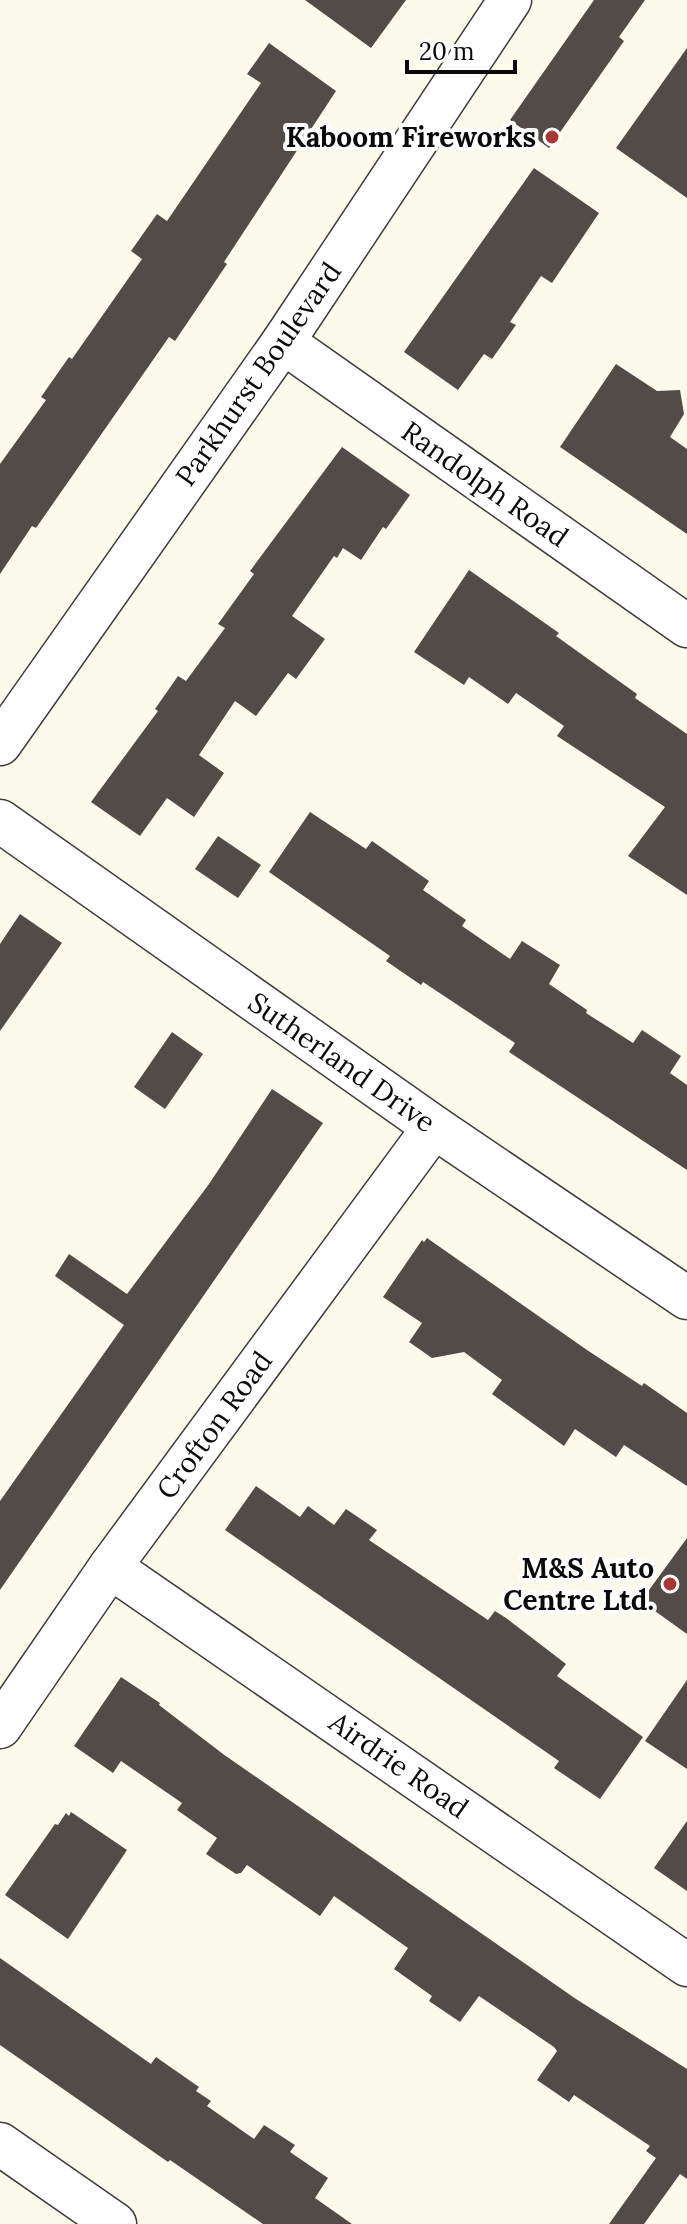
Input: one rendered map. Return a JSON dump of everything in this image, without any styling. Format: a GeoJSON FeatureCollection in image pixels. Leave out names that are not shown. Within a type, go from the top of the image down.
{"type":"FeatureCollection","features":[{"type":"Feature","properties":{"kind":"street","name":"Parkhurst Boulevard"},"geometry":{"type":"LineString","coordinates":[[0,744],[283,342],[510,0]]}},
{"type":"Feature","properties":{"kind":"street","name":"Randolph Road"},"geometry":{"type":"LineString","coordinates":[[283,342],[687,626]]}},
{"type":"Feature","properties":{"kind":"street","name":"Sutherland Drive"},"geometry":{"type":"LineString","coordinates":[[0,821],[434,1127],[687,1298]]}},
{"type":"Feature","properties":{"kind":"street","name":"Crofton Road"},"geometry":{"type":"LineString","coordinates":[[0,1727],[110,1567],[434,1127]]}},
{"type":"Feature","properties":{"kind":"street","name":"Airdrie Road"},"geometry":{"type":"LineString","coordinates":[[110,1567],[687,1965]]}},
{"type":"Feature","properties":{"kind":"street"},"geometry":{"type":"LineString","coordinates":[[0,2144],[115,2224]]}},
{"type":"Feature","properties":{"kind":"building"},"geometry":{"type":"Polygon","coordinates":[[[305,0],[406,0],[371,48],[305,0]]]}},
{"type":"Feature","properties":{"kind":"building"},"geometry":{"type":"Polygon","coordinates":[[[594,0],[645,0],[619,37],[624,41],[549,148],[510,120],[594,0]]]}},
{"type":"Feature","properties":{"kind":"building"},"geometry":{"type":"Polygon","coordinates":[[[269,43],[336,91],[175,341],[169,337],[36,528],[32,526],[0,574],[0,464],[46,400],[41,397],[69,357],[72,359],[142,259],[131,251],[157,214],[167,221],[261,83],[247,74],[269,43]]]}},
{"type":"Feature","properties":{"kind":"building"},"geometry":{"type":"Polygon","coordinates":[[[687,48],[687,198],[616,148],[687,48]]]}},
{"type":"Feature","properties":{"kind":"building"},"geometry":{"type":"Polygon","coordinates":[[[534,168],[599,213],[552,283],[541,276],[510,322],[516,325],[492,359],[484,354],[458,390],[404,352],[534,168]]]}},
{"type":"Feature","properties":{"kind":"building"},"geometry":{"type":"Polygon","coordinates":[[[616,364],[657,391],[680,390],[684,414],[670,437],[687,449],[687,534],[560,447],[616,364]]]}},
{"type":"Feature","properties":{"kind":"building"},"geometry":{"type":"Polygon","coordinates":[[[342,447],[410,495],[361,560],[343,548],[337,558],[334,556],[292,616],[325,639],[296,679],[288,673],[256,716],[235,701],[199,755],[224,773],[194,817],[167,798],[140,836],[91,802],[158,711],[155,709],[178,676],[186,681],[225,628],[218,624],[254,574],[250,571],[342,447]]]}},
{"type":"Feature","properties":{"kind":"building"},"geometry":{"type":"Polygon","coordinates":[[[469,570],[559,633],[556,636],[687,734],[687,895],[628,856],[665,807],[557,736],[564,726],[516,693],[508,704],[469,677],[464,685],[414,652],[469,570]]]}},
{"type":"Feature","properties":{"kind":"building"},"geometry":{"type":"Polygon","coordinates":[[[310,812],[366,849],[372,841],[429,881],[423,890],[466,920],[462,926],[510,959],[522,941],[560,965],[549,984],[587,1010],[586,1013],[633,1043],[642,1030],[681,1056],[670,1073],[687,1085],[687,1170],[509,1052],[515,1043],[386,961],[390,956],[269,872],[310,812]]]}},
{"type":"Feature","properties":{"kind":"building"},"geometry":{"type":"Polygon","coordinates":[[[218,836],[261,865],[238,898],[195,869],[218,836]]]}},
{"type":"Feature","properties":{"kind":"building"},"geometry":{"type":"Polygon","coordinates":[[[20,914],[62,943],[0,1031],[0,944],[20,914]]]}},
{"type":"Feature","properties":{"kind":"building"},"geometry":{"type":"Polygon","coordinates":[[[172,1032],[203,1054],[165,1109],[134,1087],[172,1032]]]}},
{"type":"Feature","properties":{"kind":"building"},"geometry":{"type":"Polygon","coordinates":[[[272,1089],[323,1123],[0,1590],[0,1501],[124,1325],[55,1276],[69,1254],[127,1294],[209,1184],[272,1089]]]}},
{"type":"Feature","properties":{"kind":"building"},"geometry":{"type":"Polygon","coordinates":[[[427,1238],[587,1350],[642,1386],[644,1383],[687,1413],[687,1486],[624,1445],[616,1457],[575,1429],[564,1446],[492,1394],[502,1380],[464,1352],[432,1358],[409,1342],[422,1323],[383,1297],[422,1240],[424,1242],[427,1238]]]}},
{"type":"Feature","properties":{"kind":"building"},"geometry":{"type":"Polygon","coordinates":[[[256,1486],[300,1517],[308,1506],[334,1525],[346,1509],[377,1530],[369,1540],[488,1620],[495,1611],[566,1664],[557,1676],[643,1737],[600,1799],[554,1768],[559,1761],[225,1530],[256,1486]]]}},
{"type":"Feature","properties":{"kind":"building","name":"M&S Auto Centre Ltd."},"geometry":{"type":"Polygon","coordinates":[[[687,1538],[687,1634],[641,1601],[687,1538]]]}},
{"type":"Feature","properties":{"kind":"building"},"geometry":{"type":"Polygon","coordinates":[[[121,1677],[160,1703],[223,1754],[576,1999],[687,2069],[687,2179],[680,2174],[644,2224],[609,2224],[656,2158],[646,2151],[650,2146],[574,2095],[569,2102],[537,2080],[557,2051],[554,2047],[479,1996],[460,2022],[429,2001],[432,1996],[394,1969],[408,1948],[334,1896],[320,1916],[247,1865],[236,1874],[206,1854],[217,1838],[177,1810],[182,1803],[121,1761],[113,1773],[74,1746],[121,1677]]]}},
{"type":"Feature","properties":{"kind":"building"},"geometry":{"type":"Polygon","coordinates":[[[687,1680],[687,1769],[645,1741],[687,1680]]]}},
{"type":"Feature","properties":{"kind":"building"},"geometry":{"type":"Polygon","coordinates":[[[71,1812],[127,1850],[68,1939],[5,1895],[55,1824],[58,1825],[66,1813],[69,1816],[71,1812]]]}},
{"type":"Feature","properties":{"kind":"building"},"geometry":{"type":"Polygon","coordinates":[[[687,1821],[687,1891],[654,1868],[687,1821]]]}},
{"type":"Feature","properties":{"kind":"building"},"geometry":{"type":"Polygon","coordinates":[[[0,1958],[151,2064],[156,2057],[199,2087],[196,2091],[211,2101],[207,2106],[254,2139],[264,2125],[295,2145],[290,2152],[328,2178],[315,2198],[352,2224],[263,2224],[0,2045],[0,1958]]]}},
{"type":"Feature","properties":{"kind":"place","name":"Kaboom Fireworks"},"geometry":{"type":"Point","coordinates":[552,137]}},
{"type":"Feature","properties":{"kind":"place","name":"M&S Auto Centre Ltd."},"geometry":{"type":"Point","coordinates":[670,1584]}}]}
